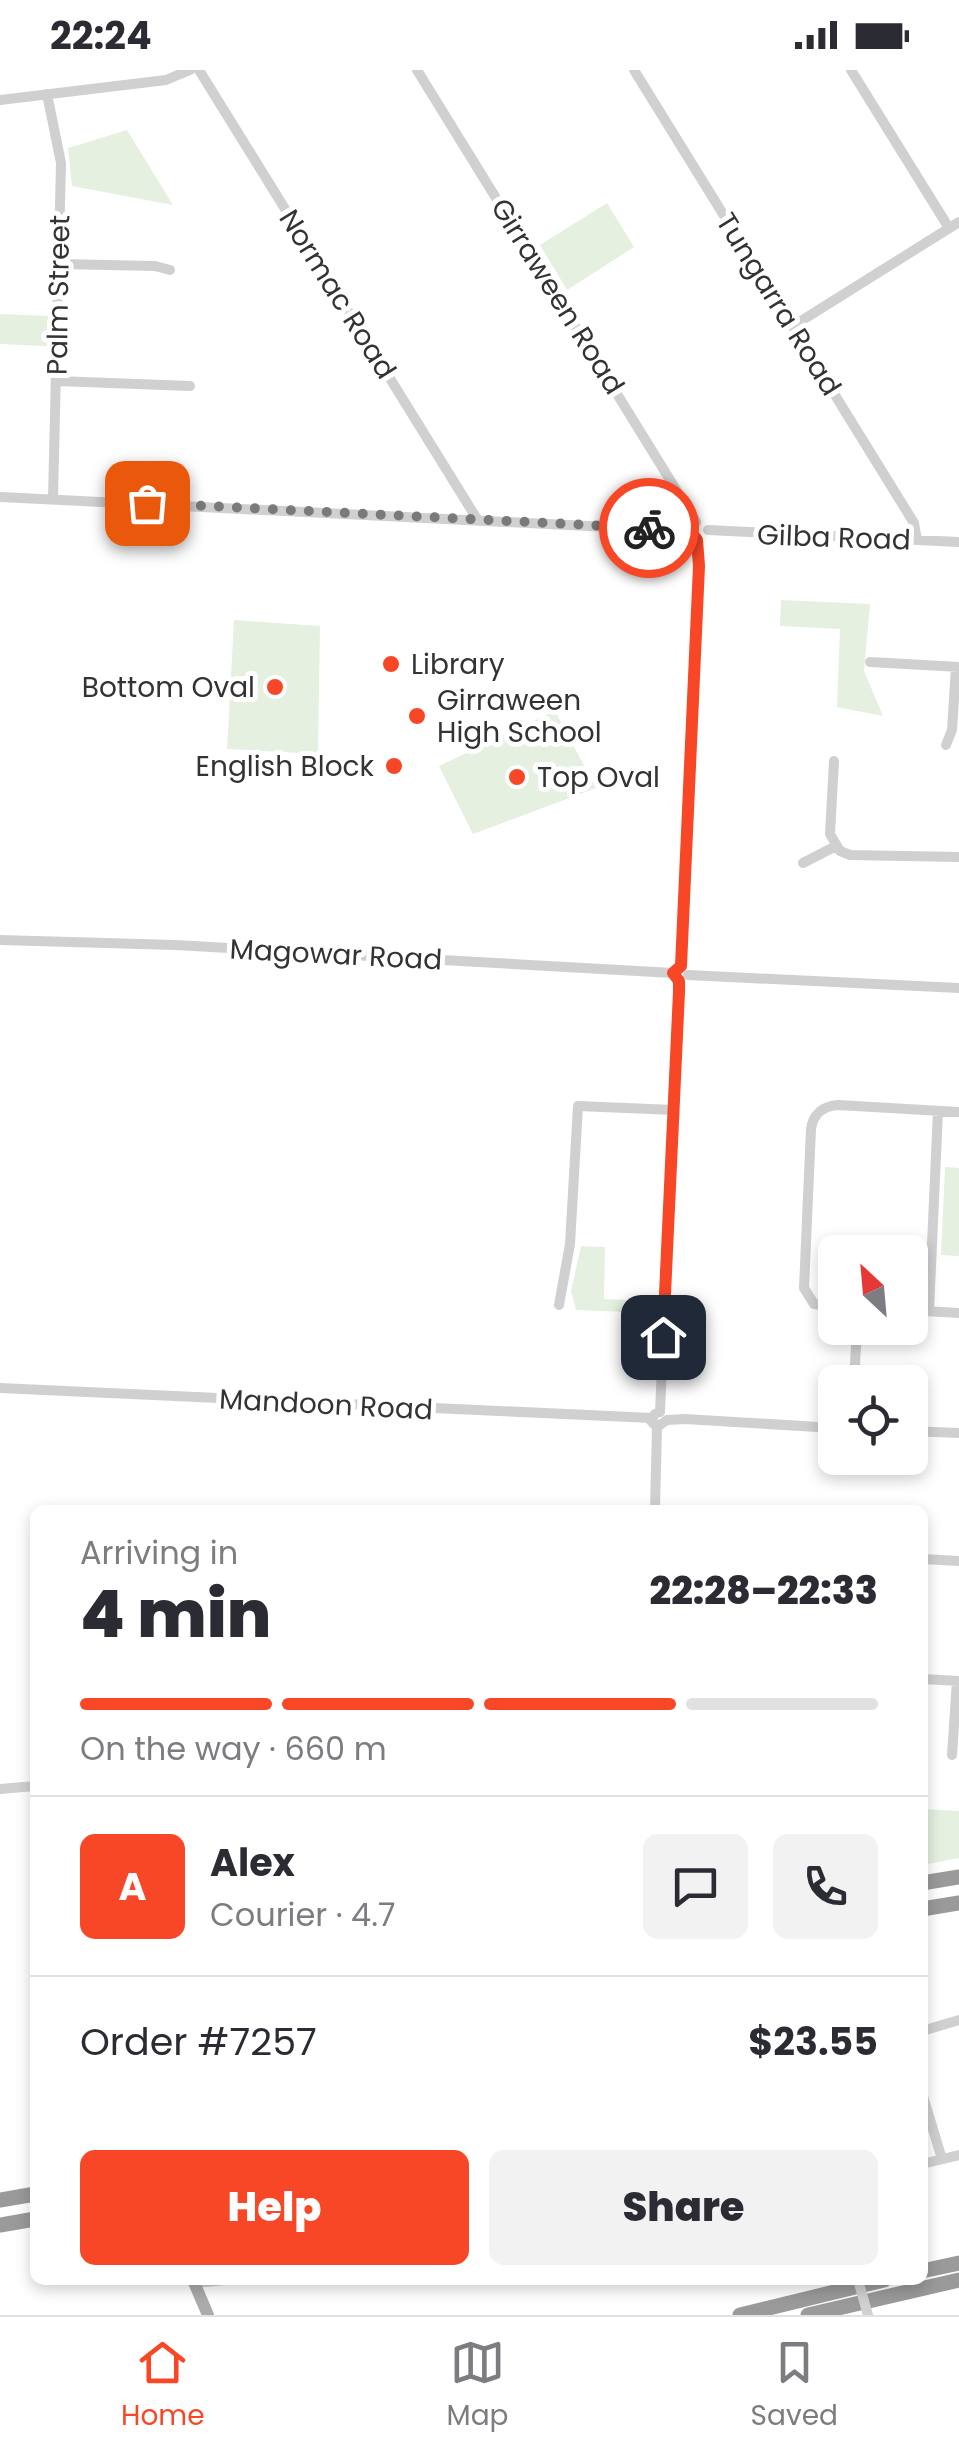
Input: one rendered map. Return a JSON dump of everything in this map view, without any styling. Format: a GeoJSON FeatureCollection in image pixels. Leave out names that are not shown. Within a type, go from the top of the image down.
{"type":"FeatureCollection","features":[{"type":"Feature","properties":{"kind":"highway"},"geometry":{"type":"LineString","coordinates":[[928,1882],[959,1878]]}},
{"type":"Feature","properties":{"kind":"highway"},"geometry":{"type":"LineString","coordinates":[[928,1907],[959,1902]]}},
{"type":"Feature","properties":{"kind":"highway"},"geometry":{"type":"LineString","coordinates":[[0,2200],[30,2195]]}},
{"type":"Feature","properties":{"kind":"highway"},"geometry":{"type":"LineString","coordinates":[[0,2225],[30,2220]]}},
{"type":"Feature","properties":{"kind":"highway"},"geometry":{"type":"LineString","coordinates":[[928,2270],[959,2263]]}},
{"type":"Feature","properties":{"kind":"highway"},"geometry":{"type":"LineString","coordinates":[[808,2315],[959,2280]]}},
{"type":"Feature","properties":{"kind":"highway"},"geometry":{"type":"LineString","coordinates":[[740,2315],[863,2285]]}},
{"type":"Feature","properties":{"kind":"main road"},"geometry":{"type":"LineString","coordinates":[[196,2285],[208,2315]]}},
{"type":"Feature","properties":{"kind":"street"},"geometry":{"type":"LineString","coordinates":[[0,100],[166,80],[190,70]]}},
{"type":"Feature","properties":{"kind":"street","name":"Normac Road"},"geometry":{"type":"LineString","coordinates":[[199,70],[477,519]]}},
{"type":"Feature","properties":{"kind":"street","name":"Girraween Road"},"geometry":{"type":"LineString","coordinates":[[417,70],[694,531]]}},
{"type":"Feature","properties":{"kind":"street","name":"Tungarra Road"},"geometry":{"type":"LineString","coordinates":[[634,70],[914,523],[917,540]]}},
{"type":"Feature","properties":{"kind":"street"},"geometry":{"type":"LineString","coordinates":[[793,326],[954,225],[851,70]]}},
{"type":"Feature","properties":{"kind":"street","name":"Palm Street"},"geometry":{"type":"LineString","coordinates":[[47,94],[61,163],[53,498]]}},
{"type":"Feature","properties":{"kind":"street"},"geometry":{"type":"LineString","coordinates":[[59,264],[155,266],[170,270]]}},
{"type":"Feature","properties":{"kind":"street"},"geometry":{"type":"LineString","coordinates":[[57,381],[190,386]]}},
{"type":"Feature","properties":{"kind":"street"},"geometry":{"type":"LineString","coordinates":[[0,496],[694,531],[680,974],[655,1505]]}},
{"type":"Feature","properties":{"kind":"street","name":"Gilba Road"},"geometry":{"type":"LineString","coordinates":[[694,531],[704,524],[708,530],[959,542]]}},
{"type":"Feature","properties":{"kind":"street"},"geometry":{"type":"LineString","coordinates":[[870,662],[957,667],[952,730],[946,745]]}},
{"type":"Feature","properties":{"kind":"street"},"geometry":{"type":"LineString","coordinates":[[834,760],[830,834],[834,847],[850,855],[959,857]]}},
{"type":"Feature","properties":{"kind":"street"},"geometry":{"type":"LineString","coordinates":[[803,864],[834,847]]}},
{"type":"Feature","properties":{"kind":"street","name":"Magowar Road"},"geometry":{"type":"LineString","coordinates":[[0,940],[175,945],[959,988]]}},
{"type":"Feature","properties":{"kind":"street"},"geometry":{"type":"LineString","coordinates":[[818,1306],[808,1297],[804,1285],[814,1117],[823,1108],[838,1104],[959,1112]]}},
{"type":"Feature","properties":{"kind":"street"},"geometry":{"type":"LineString","coordinates":[[559,1305],[570,1244],[578,1106],[674,1110]]}},
{"type":"Feature","properties":{"kind":"street"},"geometry":{"type":"LineString","coordinates":[[938,1111],[929,1311],[959,1313]]}},
{"type":"Feature","properties":{"kind":"street"},"geometry":{"type":"LineString","coordinates":[[795,1304],[808,1297]]}},
{"type":"Feature","properties":{"kind":"street","name":"Mandoon Road"},"geometry":{"type":"LineString","coordinates":[[0,1388],[818,1427]]}},
{"type":"Feature","properties":{"kind":"street"},"geometry":{"type":"LineString","coordinates":[[928,1432],[959,1433]]}},
{"type":"Feature","properties":{"kind":"street"},"geometry":{"type":"LineString","coordinates":[[928,1559],[959,1560]]}},
{"type":"Feature","properties":{"kind":"street"},"geometry":{"type":"LineString","coordinates":[[928,1679],[958,1681],[952,1756]]}},
{"type":"Feature","properties":{"kind":"street"},"geometry":{"type":"LineString","coordinates":[[0,1789],[30,1786]]}},
{"type":"Feature","properties":{"kind":"street"},"geometry":{"type":"LineString","coordinates":[[928,2029],[959,2020]]}},
{"type":"Feature","properties":{"kind":"street"},"geometry":{"type":"LineString","coordinates":[[928,2113],[942,2159]]}},
{"type":"Feature","properties":{"kind":"street"},"geometry":{"type":"LineString","coordinates":[[928,2162],[959,2155]]}},
{"type":"Feature","properties":{"kind":"street"},"geometry":{"type":"LineString","coordinates":[[859,2285],[868,2315]]}},
{"type":"Feature","properties":{"kind":"green space"},"geometry":{"type":"Polygon","coordinates":[[[127,130],[173,205],[72,186],[68,148],[127,130]]]}},
{"type":"Feature","properties":{"kind":"green space"},"geometry":{"type":"Polygon","coordinates":[[[607,203],[634,247],[567,290],[540,245],[607,203]]]}},
{"type":"Feature","properties":{"kind":"green space"},"geometry":{"type":"Polygon","coordinates":[[[0,314],[48,316],[47,346],[0,344],[0,314]]]}},
{"type":"Feature","properties":{"kind":"green space"},"geometry":{"type":"Polygon","coordinates":[[[781,600],[870,604],[864,671],[883,716],[837,707],[840,629],[780,626],[781,600]]]}},
{"type":"Feature","properties":{"kind":"green space","name":"Bottom Oval"},"geometry":{"type":"Polygon","coordinates":[[[234,620],[320,626],[318,754],[227,749],[234,620]]]}},
{"type":"Feature","properties":{"kind":"green space","name":"Top Oval"},"geometry":{"type":"Polygon","coordinates":[[[555,711],[596,788],[473,834],[439,766],[555,711]]]}},
{"type":"Feature","properties":{"kind":"green space"},"geometry":{"type":"Polygon","coordinates":[[[945,1167],[959,1168],[959,1256],[941,1255],[945,1167]]]}},
{"type":"Feature","properties":{"kind":"green space"},"geometry":{"type":"Polygon","coordinates":[[[581,1246],[605,1247],[604,1299],[651,1301],[651,1313],[576,1310],[571,1291],[581,1246]]]}},
{"type":"Feature","properties":{"kind":"green space"},"geometry":{"type":"Polygon","coordinates":[[[928,1809],[959,1811],[959,1858],[928,1864],[928,1809]]]}},
{"type":"Feature","properties":{"kind":"way so far"},"geometry":{"type":"LineString","coordinates":[[147,503],[649,528]]}},
{"type":"Feature","properties":{"kind":"place","name":"Library"},"geometry":{"type":"Point","coordinates":[391,664]}},
{"type":"Feature","properties":{"kind":"place","name":"Bottom Oval"},"geometry":{"type":"Point","coordinates":[275,687]}},
{"type":"Feature","properties":{"kind":"place","name":"Girraween High School"},"geometry":{"type":"Point","coordinates":[417,716]}},
{"type":"Feature","properties":{"kind":"place","name":"English Block"},"geometry":{"type":"Point","coordinates":[394,766]}},
{"type":"Feature","properties":{"kind":"place","name":"Top Oval"},"geometry":{"type":"Point","coordinates":[517,777]}},
{"type":"Feature","properties":{"kind":"route"},"geometry":{"type":"LineString","coordinates":[[649,528],[690,531],[697,540],[699,566],[681,966],[673,971],[679,981],[679,992],[663,1337]]}}]}
